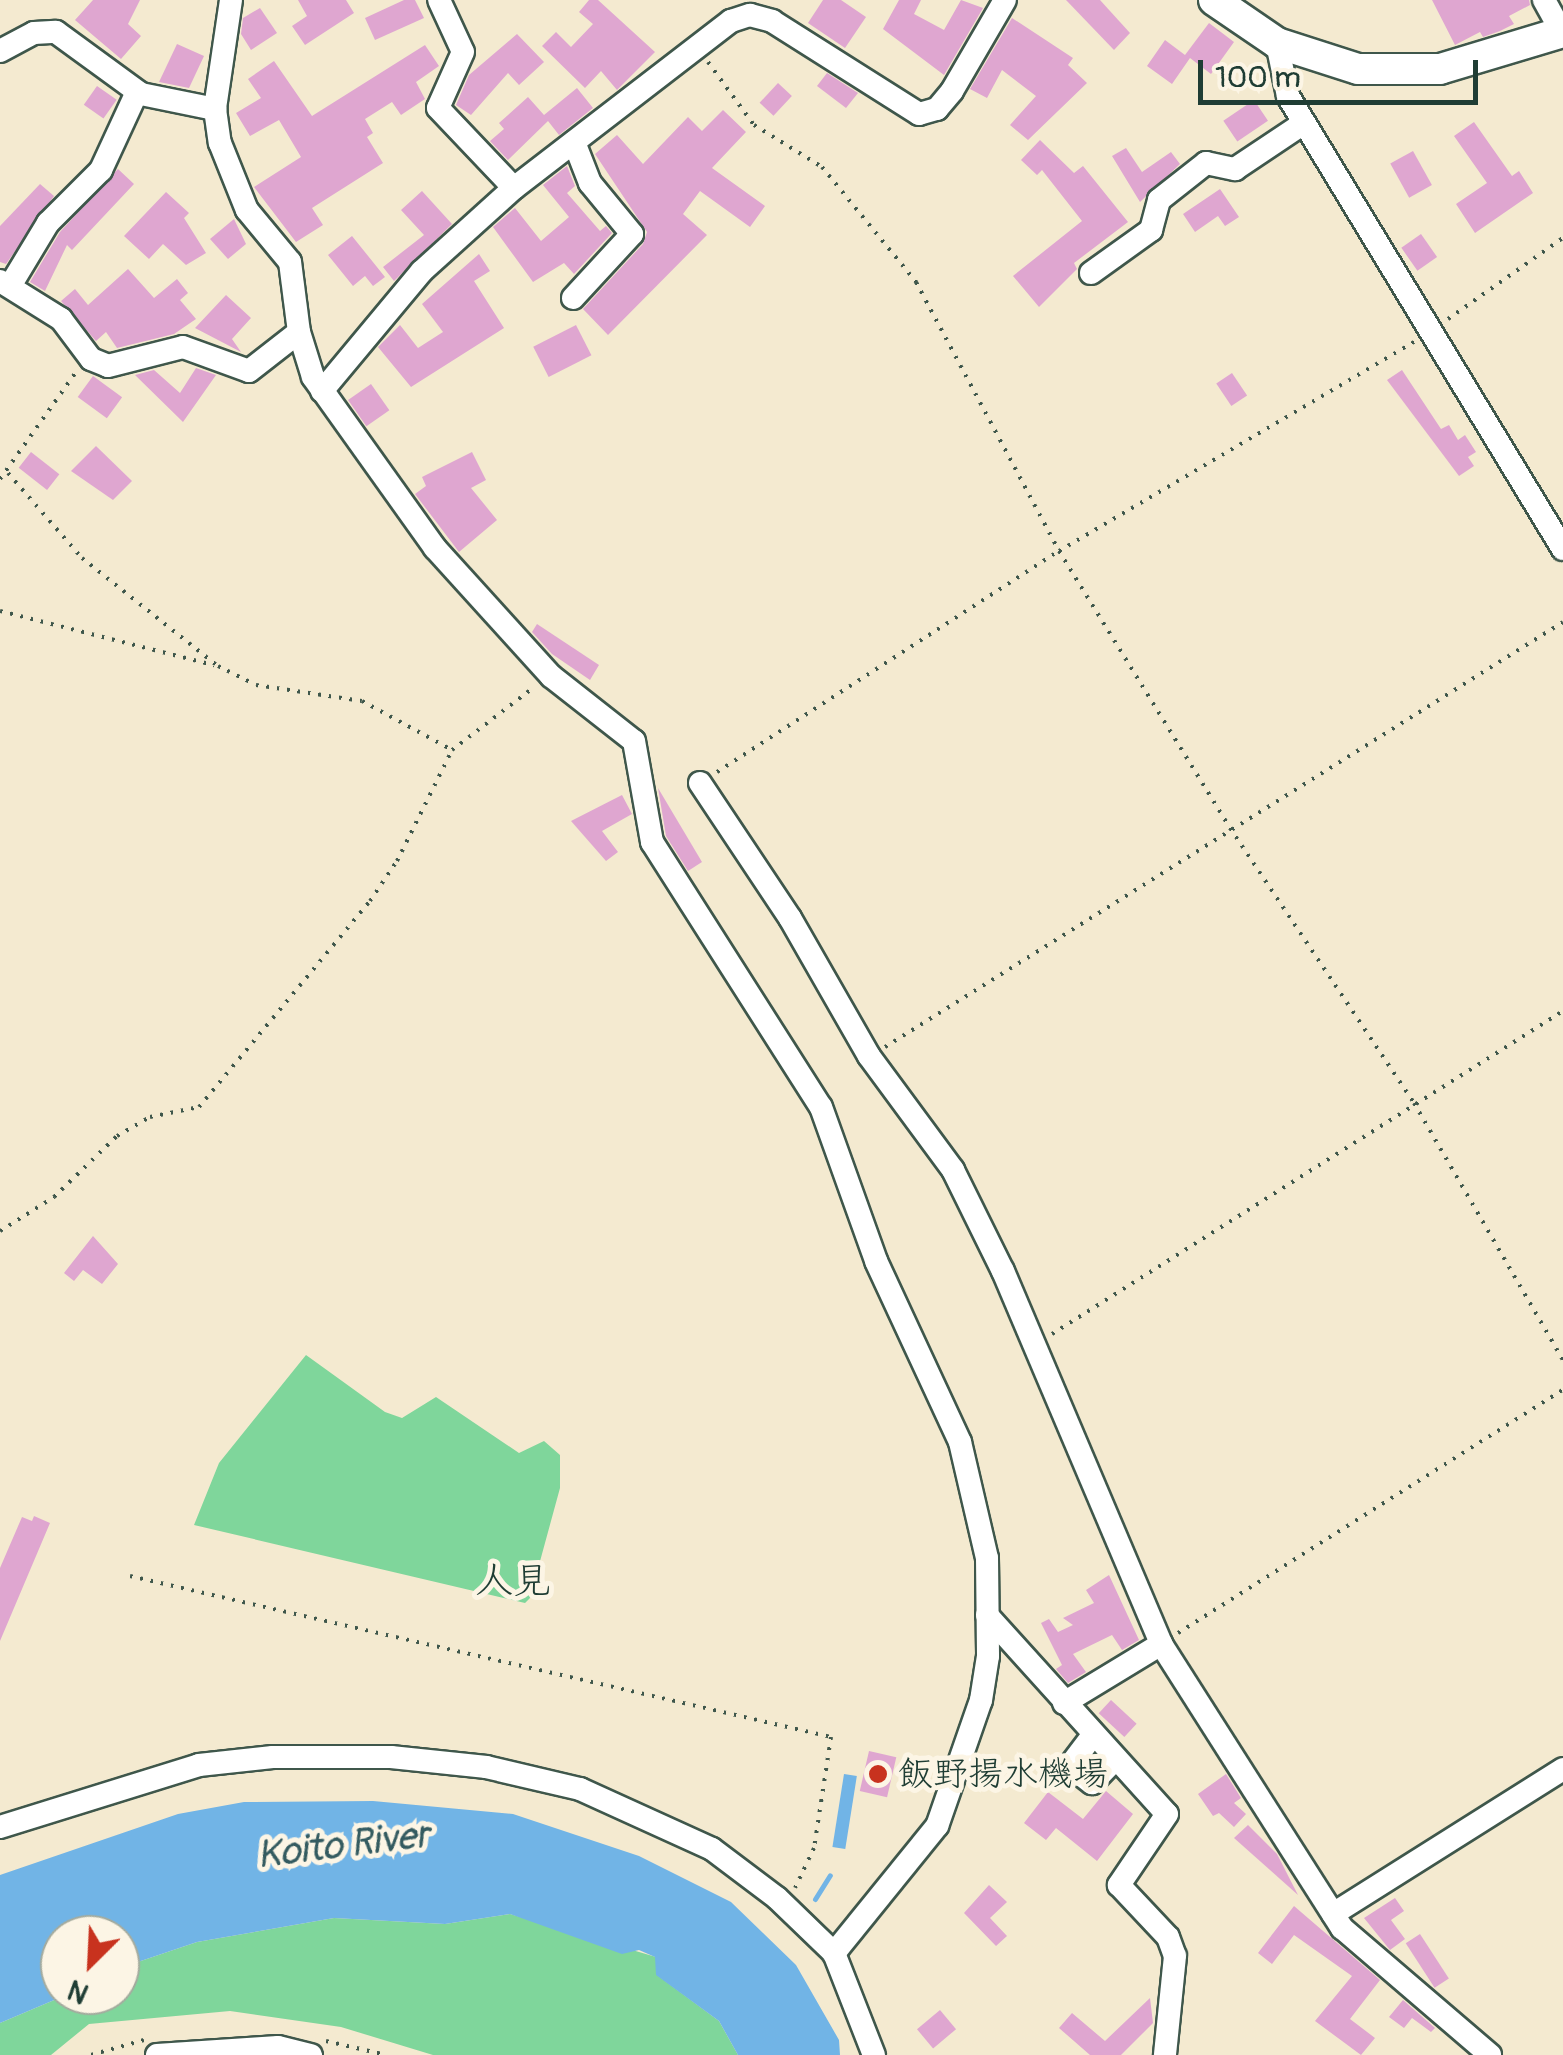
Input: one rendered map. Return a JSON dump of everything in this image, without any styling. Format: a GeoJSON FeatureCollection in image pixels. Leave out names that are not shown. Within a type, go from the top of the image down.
{"type":"FeatureCollection","features":[{"type":"Feature","properties":{"kind":"main road"},"geometry":{"type":"LineString","coordinates":[[1214,0],[1277,43],[1358,69],[1402,72],[1489,59],[1563,32]]}},
{"type":"Feature","properties":{"kind":"street"},"geometry":{"type":"LineString","coordinates":[[231,0],[215,109],[220,142],[248,210],[290,262],[299,332],[322,391],[408,518],[551,676],[634,741],[652,842],[821,1107],[876,1261],[960,1442],[987,1558],[988,1615],[980,1700],[937,1826],[834,1952]]}},
{"type":"Feature","properties":{"kind":"street"},"geometry":{"type":"LineString","coordinates":[[439,0],[463,52],[438,108],[514,188]]}},
{"type":"Feature","properties":{"kind":"street"},"geometry":{"type":"LineString","coordinates":[[322,391],[385,308],[514,188],[746,8],[798,36],[919,114],[937,109],[952,91],[1004,0]]}},
{"type":"Feature","properties":{"kind":"street"},"geometry":{"type":"LineString","coordinates":[[1544,0],[1563,32]]}},
{"type":"Feature","properties":{"kind":"street"},"geometry":{"type":"LineString","coordinates":[[0,51],[34,33],[56,32],[137,92],[215,109]]}},
{"type":"Feature","properties":{"kind":"street"},"geometry":{"type":"LineString","coordinates":[[1277,43],[1279,77],[1304,123],[1563,548]]}},
{"type":"Feature","properties":{"kind":"street"},"geometry":{"type":"LineString","coordinates":[[137,92],[100,170],[48,223],[5,283],[61,318],[91,359],[130,366],[183,348],[249,372],[299,332]]}},
{"type":"Feature","properties":{"kind":"street"},"geometry":{"type":"LineString","coordinates":[[1091,274],[1151,230],[1159,200],[1206,164],[1234,168],[1304,123]]}},
{"type":"Feature","properties":{"kind":"street"},"geometry":{"type":"LineString","coordinates":[[574,142],[590,183],[632,234],[574,298]]}},
{"type":"Feature","properties":{"kind":"street"},"geometry":{"type":"LineString","coordinates":[[700,782],[790,918],[870,1056],[952,1170],[1035,1345],[1161,1644],[1333,1914],[1490,2055]]}},
{"type":"Feature","properties":{"kind":"street"},"geometry":{"type":"LineString","coordinates":[[988,1615],[1168,1814],[1119,1885],[1168,1938],[1175,1956],[1165,2055]]}},
{"type":"Feature","properties":{"kind":"street"},"geometry":{"type":"LineString","coordinates":[[1064,1702],[1161,1644]]}},
{"type":"Feature","properties":{"kind":"street"},"geometry":{"type":"LineString","coordinates":[[1093,1734],[1070,1766],[1092,1783],[1115,1759]]}},
{"type":"Feature","properties":{"kind":"street"},"geometry":{"type":"LineString","coordinates":[[0,1827],[199,1765],[391,1757],[486,1767],[580,1789],[712,1849],[783,1904],[834,1952],[874,2055]]}},
{"type":"Feature","properties":{"kind":"street"},"geometry":{"type":"LineString","coordinates":[[1333,1914],[1563,1769]]}},
{"type":"Feature","properties":{"kind":"street"},"geometry":{"type":"LineString","coordinates":[[157,2055],[277,2051],[312,2055]]}},
{"type":"Feature","properties":{"kind":"path"},"geometry":{"type":"LineString","coordinates":[[696,44],[754,125],[822,167],[916,282],[1058,552],[1230,828],[1414,1104],[1563,1360]]}},
{"type":"Feature","properties":{"kind":"path"},"geometry":{"type":"LineString","coordinates":[[700,782],[1058,552],[1428,332],[1563,238]]}},
{"type":"Feature","properties":{"kind":"path"},"geometry":{"type":"LineString","coordinates":[[0,479],[8,473],[26,438],[91,359]]}},
{"type":"Feature","properties":{"kind":"path"},"geometry":{"type":"LineString","coordinates":[[8,473],[82,558],[218,666],[256,685],[362,702],[452,750]]}},
{"type":"Feature","properties":{"kind":"path"},"geometry":{"type":"LineString","coordinates":[[0,611],[218,666]]}},
{"type":"Feature","properties":{"kind":"path"},"geometry":{"type":"LineString","coordinates":[[870,1056],[1563,622]]}},
{"type":"Feature","properties":{"kind":"path"},"geometry":{"type":"LineString","coordinates":[[0,1230],[54,1197],[116,1136],[150,1117],[199,1107],[379,888],[452,750],[551,676]]}},
{"type":"Feature","properties":{"kind":"path"},"geometry":{"type":"LineString","coordinates":[[1035,1345],[1563,1011]]}},
{"type":"Feature","properties":{"kind":"path"},"geometry":{"type":"LineString","coordinates":[[1161,1644],[1563,1390]]}},
{"type":"Feature","properties":{"kind":"path"},"geometry":{"type":"LineString","coordinates":[[130,1576],[831,1737],[814,1848],[783,1904]]}},
{"type":"Feature","properties":{"kind":"green space"},"geometry":{"type":"Polygon","coordinates":[[[306,1355],[385,1412],[402,1418],[436,1397],[519,1453],[544,1441],[560,1455],[560,1488],[530,1598],[525,1603],[194,1525],[219,1463],[306,1355]]]}},
{"type":"Feature","properties":{"kind":"green space"},"geometry":{"type":"Polygon","coordinates":[[[510,1914],[656,1957],[657,1975],[719,2021],[738,2055],[433,2055],[341,2027],[230,2011],[89,2024],[51,2055],[0,2055],[0,2023],[40,2006],[40,2015],[140,2015],[140,1961],[197,1942],[334,1918],[445,1924],[510,1914]]]}},
{"type":"Feature","properties":{"kind":"water"},"geometry":{"type":"Polygon","coordinates":[[[844,1774],[857,1776],[845,1849],[832,1847],[844,1774]]]}},
{"type":"Feature","properties":{"kind":"water","name":"Koito River"},"geometry":{"type":"Polygon","coordinates":[[[373,1801],[513,1814],[639,1856],[731,1902],[796,1965],[839,2040],[840,2055],[738,2055],[719,2021],[656,1975],[655,1957],[639,1950],[622,1954],[510,1914],[445,1924],[334,1918],[197,1942],[140,1961],[140,1915],[40,1915],[40,2006],[0,2023],[0,1875],[178,1814],[244,1802],[373,1801]]]}},
{"type":"Feature","properties":{"kind":"building"},"geometry":{"type":"Polygon","coordinates":[[[93,0],[140,0],[128,24],[141,36],[121,59],[75,20],[93,0]]]}},
{"type":"Feature","properties":{"kind":"building"},"geometry":{"type":"Polygon","coordinates":[[[298,0],[346,0],[354,13],[305,45],[292,26],[307,16],[298,0]]]}},
{"type":"Feature","properties":{"kind":"building"},"geometry":{"type":"Polygon","coordinates":[[[404,0],[415,0],[424,18],[375,40],[365,18],[404,0]]]}},
{"type":"Feature","properties":{"kind":"building"},"geometry":{"type":"Polygon","coordinates":[[[589,0],[598,0],[655,52],[617,90],[601,71],[585,88],[542,46],[556,32],[571,47],[593,24],[579,12],[589,0]]]}},
{"type":"Feature","properties":{"kind":"building"},"geometry":{"type":"Polygon","coordinates":[[[823,0],[841,0],[866,17],[845,48],[808,23],[823,0]]]}},
{"type":"Feature","properties":{"kind":"building"},"geometry":{"type":"Polygon","coordinates":[[[899,0],[921,0],[914,14],[944,30],[961,0],[983,8],[944,75],[883,29],[899,0]]]}},
{"type":"Feature","properties":{"kind":"building"},"geometry":{"type":"Polygon","coordinates":[[[1066,0],[1100,0],[1130,33],[1114,50],[1066,0]]]}},
{"type":"Feature","properties":{"kind":"building"},"geometry":{"type":"Polygon","coordinates":[[[1432,0],[1529,0],[1530,5],[1509,16],[1514,24],[1483,37],[1480,32],[1455,45],[1432,0]]]}},
{"type":"Feature","properties":{"kind":"building"},"geometry":{"type":"Polygon","coordinates":[[[260,8],[277,33],[251,50],[241,34],[243,18],[260,8]]]}},
{"type":"Feature","properties":{"kind":"building"},"geometry":{"type":"Polygon","coordinates":[[[1012,18],[1073,58],[1068,65],[1087,83],[1028,140],[1010,125],[1036,96],[1002,70],[987,98],[970,89],[1012,18]]]}},
{"type":"Feature","properties":{"kind":"building"},"geometry":{"type":"Polygon","coordinates":[[[1209,23],[1234,42],[1211,74],[1190,58],[1172,84],[1147,66],[1165,40],[1185,55],[1209,23]]]}},
{"type":"Feature","properties":{"kind":"building"},"geometry":{"type":"Polygon","coordinates":[[[517,34],[544,62],[519,85],[508,73],[471,115],[456,105],[469,75],[517,34]]]}},
{"type":"Feature","properties":{"kind":"building"},"geometry":{"type":"Polygon","coordinates":[[[177,44],[204,56],[189,88],[159,82],[177,44]]]}},
{"type":"Feature","properties":{"kind":"building"},"geometry":{"type":"Polygon","coordinates":[[[425,45],[439,66],[416,82],[425,99],[401,115],[392,102],[365,119],[373,133],[367,137],[383,163],[312,208],[323,225],[296,242],[254,187],[301,157],[279,120],[250,136],[236,113],[261,98],[248,79],[274,61],[312,116],[425,45]]]}},
{"type":"Feature","properties":{"kind":"building"},"geometry":{"type":"Polygon","coordinates":[[[827,73],[858,93],[846,108],[817,86],[827,73]]]}},
{"type":"Feature","properties":{"kind":"building"},"geometry":{"type":"Polygon","coordinates":[[[778,83],[792,96],[773,116],[760,103],[778,83]]]}},
{"type":"Feature","properties":{"kind":"building"},"geometry":{"type":"Polygon","coordinates":[[[97,86],[117,100],[103,119],[84,105],[97,86]]]}},
{"type":"Feature","properties":{"kind":"building"},"geometry":{"type":"Polygon","coordinates":[[[577,88],[593,108],[559,135],[548,121],[508,160],[490,141],[504,129],[499,123],[528,97],[544,115],[577,88]]]}},
{"type":"Feature","properties":{"kind":"building"},"geometry":{"type":"Polygon","coordinates":[[[1254,100],[1268,121],[1237,141],[1223,121],[1254,100]]]}},
{"type":"Feature","properties":{"kind":"building"},"geometry":{"type":"Polygon","coordinates":[[[723,110],[746,132],[712,168],[765,206],[750,227],[700,191],[683,214],[707,235],[608,335],[583,309],[643,244],[647,232],[595,154],[617,135],[643,164],[688,117],[702,131],[723,110]]]}},
{"type":"Feature","properties":{"kind":"building"},"geometry":{"type":"Polygon","coordinates":[[[1474,122],[1512,176],[1519,171],[1533,193],[1475,233],[1456,204],[1487,183],[1454,136],[1474,122]]]}},
{"type":"Feature","properties":{"kind":"building"},"geometry":{"type":"Polygon","coordinates":[[[1040,140],[1074,173],[1083,166],[1128,222],[1074,263],[1077,269],[1039,307],[1013,276],[1082,221],[1042,170],[1037,175],[1021,160],[1040,140]]]}},
{"type":"Feature","properties":{"kind":"building"},"geometry":{"type":"Polygon","coordinates":[[[1126,148],[1142,172],[1171,152],[1180,164],[1140,202],[1112,156],[1126,148]]]}},
{"type":"Feature","properties":{"kind":"building"},"geometry":{"type":"Polygon","coordinates":[[[1413,151],[1432,185],[1409,198],[1390,164],[1413,151]]]}},
{"type":"Feature","properties":{"kind":"building"},"geometry":{"type":"Polygon","coordinates":[[[567,166],[575,186],[567,193],[600,231],[606,226],[612,233],[574,274],[564,263],[533,282],[493,227],[515,208],[541,241],[569,217],[543,185],[567,166]]]}},
{"type":"Feature","properties":{"kind":"building"},"geometry":{"type":"Polygon","coordinates":[[[118,169],[134,184],[72,250],[67,245],[45,291],[30,282],[60,232],[118,169]]]}},
{"type":"Feature","properties":{"kind":"building"},"geometry":{"type":"Polygon","coordinates":[[[40,184],[54,196],[6,264],[0,262],[0,226],[40,184]]]}},
{"type":"Feature","properties":{"kind":"building"},"geometry":{"type":"Polygon","coordinates":[[[1220,189],[1239,217],[1225,226],[1218,216],[1195,232],[1183,214],[1220,189]]]}},
{"type":"Feature","properties":{"kind":"building"},"geometry":{"type":"Polygon","coordinates":[[[422,191],[452,224],[394,281],[383,267],[424,235],[401,210],[422,191]]]}},
{"type":"Feature","properties":{"kind":"building"},"geometry":{"type":"Polygon","coordinates":[[[166,192],[189,213],[184,218],[206,253],[186,265],[163,244],[149,259],[124,236],[166,192]]]}},
{"type":"Feature","properties":{"kind":"building"},"geometry":{"type":"Polygon","coordinates":[[[234,219],[246,244],[228,259],[210,239],[234,219]]]}},
{"type":"Feature","properties":{"kind":"building"},"geometry":{"type":"Polygon","coordinates":[[[1421,234],[1437,257],[1417,271],[1401,248],[1421,234]]]}},
{"type":"Feature","properties":{"kind":"building"},"geometry":{"type":"Polygon","coordinates":[[[352,236],[385,277],[373,286],[365,276],[353,286],[328,255],[352,236]]]}},
{"type":"Feature","properties":{"kind":"building"},"geometry":{"type":"Polygon","coordinates":[[[479,254],[490,271],[474,281],[504,328],[411,387],[378,347],[400,325],[418,348],[443,332],[422,304],[479,254]]]}},
{"type":"Feature","properties":{"kind":"building"},"geometry":{"type":"Polygon","coordinates":[[[128,269],[154,298],[177,279],[188,293],[180,300],[196,319],[174,334],[117,348],[106,332],[96,341],[61,301],[75,289],[88,305],[128,269]]]}},
{"type":"Feature","properties":{"kind":"building"},"geometry":{"type":"Polygon","coordinates":[[[226,295],[251,318],[232,339],[241,352],[195,328],[226,295]]]}},
{"type":"Feature","properties":{"kind":"building"},"geometry":{"type":"Polygon","coordinates":[[[576,325],[591,355],[549,377],[533,347],[576,325]]]}},
{"type":"Feature","properties":{"kind":"building"},"geometry":{"type":"Polygon","coordinates":[[[196,368],[216,375],[183,422],[135,375],[154,370],[180,393],[196,368]]]}},
{"type":"Feature","properties":{"kind":"building"},"geometry":{"type":"Polygon","coordinates":[[[1402,370],[1441,429],[1449,425],[1458,440],[1465,435],[1476,452],[1468,457],[1474,466],[1459,476],[1387,380],[1402,370]]]}},
{"type":"Feature","properties":{"kind":"building"},"geometry":{"type":"Polygon","coordinates":[[[1232,373],[1247,395],[1231,406],[1216,384],[1232,373]]]}},
{"type":"Feature","properties":{"kind":"building"},"geometry":{"type":"Polygon","coordinates":[[[93,376],[122,397],[107,418],[78,397],[93,376]]]}},
{"type":"Feature","properties":{"kind":"building"},"geometry":{"type":"Polygon","coordinates":[[[371,384],[389,410],[366,426],[348,400],[371,384]]]}},
{"type":"Feature","properties":{"kind":"building"},"geometry":{"type":"Polygon","coordinates":[[[96,446],[132,481],[113,500],[71,471],[96,446]]]}},
{"type":"Feature","properties":{"kind":"building"},"geometry":{"type":"Polygon","coordinates":[[[31,452],[59,474],[47,490],[19,468],[31,452]]]}},
{"type":"Feature","properties":{"kind":"building"},"geometry":{"type":"Polygon","coordinates":[[[472,452],[486,480],[471,488],[497,520],[459,552],[415,494],[426,486],[422,477],[472,452]]]}},
{"type":"Feature","properties":{"kind":"building"},"geometry":{"type":"Polygon","coordinates":[[[537,624],[599,665],[590,680],[552,654],[532,632],[537,624]]]}},
{"type":"Feature","properties":{"kind":"building"},"geometry":{"type":"Polygon","coordinates":[[[658,788],[702,862],[688,871],[666,836],[658,788]]]}},
{"type":"Feature","properties":{"kind":"building"},"geometry":{"type":"Polygon","coordinates":[[[622,795],[632,814],[602,831],[618,852],[606,861],[571,821],[622,795]]]}},
{"type":"Feature","properties":{"kind":"building"},"geometry":{"type":"Polygon","coordinates":[[[93,1236],[118,1264],[102,1284],[83,1270],[74,1281],[64,1273],[93,1236]]]}},
{"type":"Feature","properties":{"kind":"building"},"geometry":{"type":"Polygon","coordinates":[[[34,1516],[50,1523],[0,1641],[0,1568],[22,1517],[32,1521],[34,1516]]]}},
{"type":"Feature","properties":{"kind":"building"},"geometry":{"type":"Polygon","coordinates":[[[1109,1575],[1139,1640],[1122,1650],[1112,1635],[1073,1654],[1086,1672],[1068,1683],[1056,1669],[1062,1665],[1041,1623],[1049,1619],[1058,1632],[1073,1625],[1063,1618],[1094,1603],[1086,1590],[1109,1575]]]}},
{"type":"Feature","properties":{"kind":"building"},"geometry":{"type":"Polygon","coordinates":[[[1111,1700],[1137,1724],[1124,1737],[1099,1713],[1111,1700]]]}},
{"type":"Feature","properties":{"kind":"building","name":"飯野揚水機場"},"geometry":{"type":"Polygon","coordinates":[[[869,1751],[896,1757],[887,1797],[860,1791],[869,1751]]]}},
{"type":"Feature","properties":{"kind":"building"},"geometry":{"type":"Polygon","coordinates":[[[1226,1774],[1241,1798],[1234,1803],[1246,1814],[1234,1827],[1219,1813],[1213,1816],[1198,1794],[1226,1774]]]}},
{"type":"Feature","properties":{"kind":"building"},"geometry":{"type":"Polygon","coordinates":[[[1106,1791],[1133,1814],[1097,1861],[1056,1828],[1046,1840],[1024,1823],[1048,1792],[1083,1819],[1106,1791]]]}},
{"type":"Feature","properties":{"kind":"building"},"geometry":{"type":"Polygon","coordinates":[[[1248,1825],[1277,1854],[1298,1895],[1234,1838],[1248,1825]]]}},
{"type":"Feature","properties":{"kind":"building"},"geometry":{"type":"Polygon","coordinates":[[[989,1885],[1007,1902],[990,1918],[1007,1936],[996,1946],[964,1913],[989,1885]]]}},
{"type":"Feature","properties":{"kind":"building"},"geometry":{"type":"Polygon","coordinates":[[[1395,1898],[1404,1911],[1391,1920],[1405,1939],[1390,1950],[1364,1918],[1395,1898]]]}},
{"type":"Feature","properties":{"kind":"building"},"geometry":{"type":"Polygon","coordinates":[[[1294,1906],[1380,1980],[1350,2019],[1375,2038],[1361,2055],[1315,2021],[1352,1976],[1294,1935],[1272,1964],[1258,1953],[1294,1906]]]}},
{"type":"Feature","properties":{"kind":"building"},"geometry":{"type":"Polygon","coordinates":[[[1420,1934],[1449,1978],[1435,1988],[1406,1943],[1420,1934]]]}},
{"type":"Feature","properties":{"kind":"building"},"geometry":{"type":"Polygon","coordinates":[[[1150,1998],[1153,2023],[1121,2055],[1090,2055],[1059,2028],[1072,2013],[1105,2041],[1150,1998]]]}},
{"type":"Feature","properties":{"kind":"building"},"geometry":{"type":"Polygon","coordinates":[[[1403,2000],[1435,2028],[1431,2032],[1412,2018],[1404,2028],[1389,2017],[1403,2000]]]}},
{"type":"Feature","properties":{"kind":"building"},"geometry":{"type":"Polygon","coordinates":[[[940,2010],[956,2029],[933,2048],[917,2029],[940,2010]]]}},
{"type":"Feature","properties":{"kind":"waterway"},"geometry":{"type":"LineString","coordinates":[[815,1899],[830,1875]]}},
{"type":"Feature","properties":{"kind":"place","name":"飯野揚水機場"},"geometry":{"type":"Point","coordinates":[878,1774]}},
{"type":"Feature","properties":{"kind":"district","name":"人見"},"geometry":{"type":"Point","coordinates":[513,1582]}}]}
